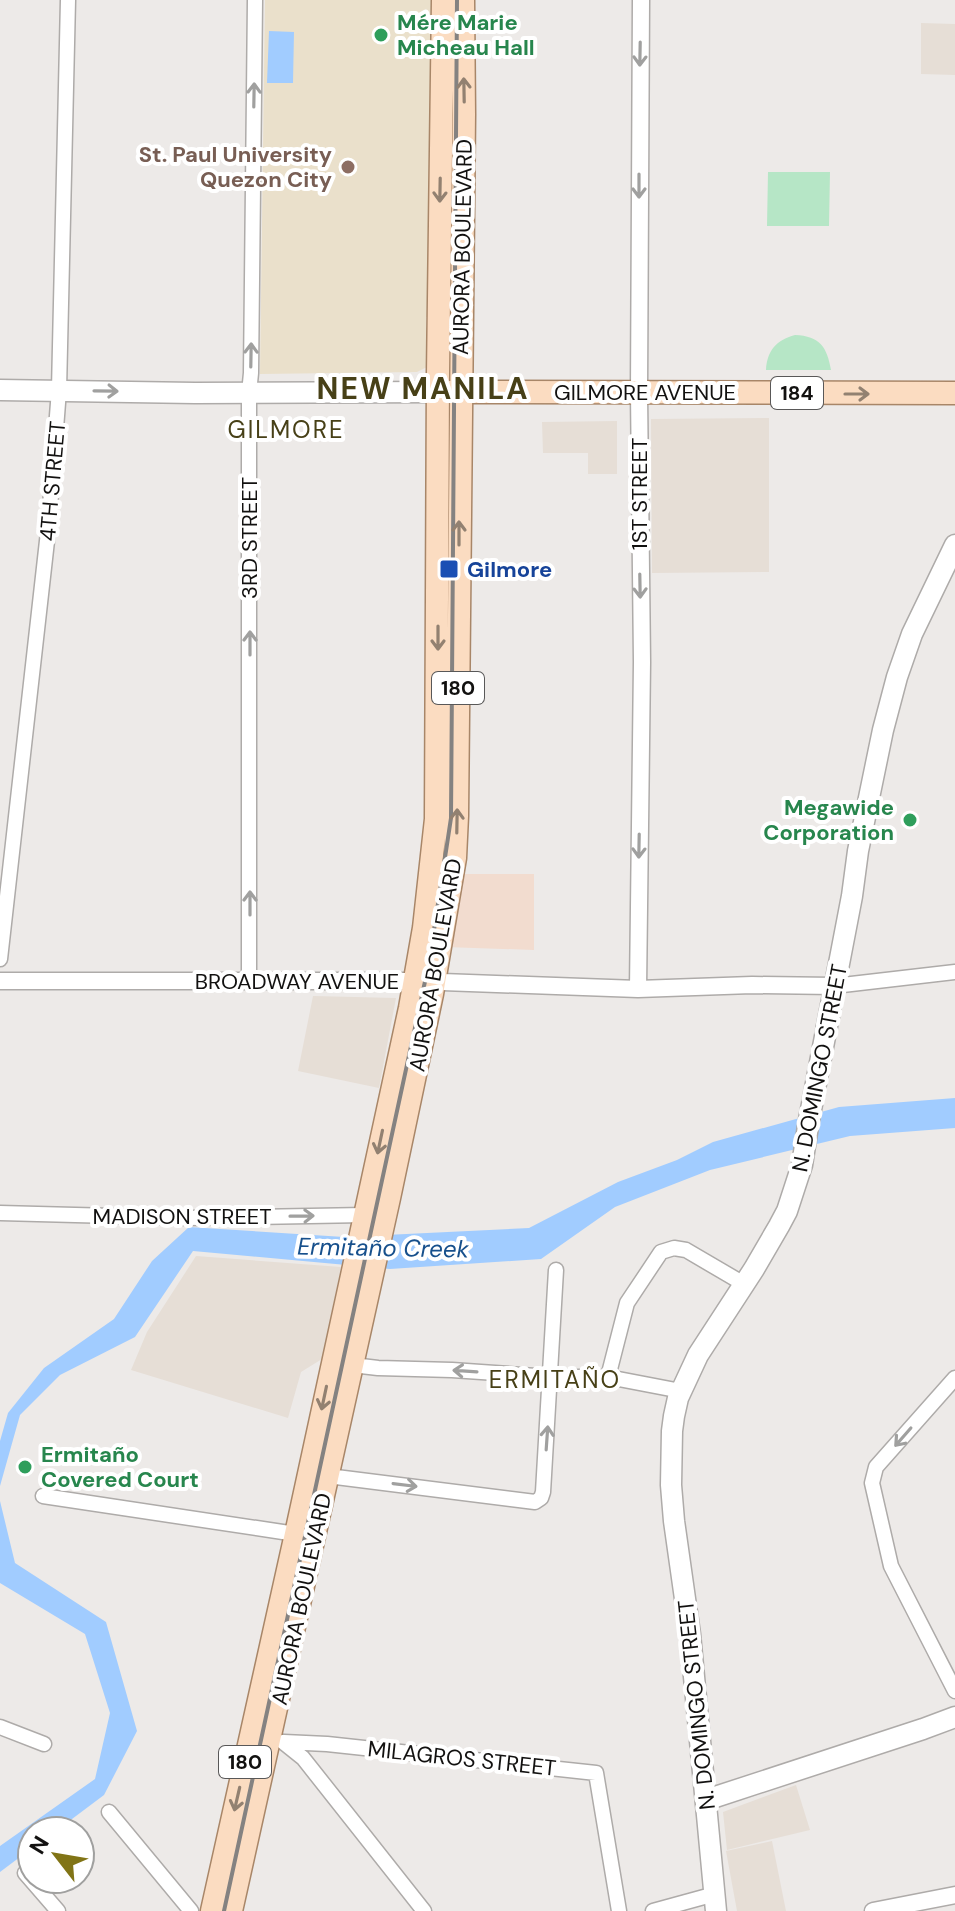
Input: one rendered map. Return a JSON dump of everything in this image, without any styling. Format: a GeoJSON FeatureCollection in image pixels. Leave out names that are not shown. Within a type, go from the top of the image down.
{"type":"FeatureCollection","features":[{"type":"Feature","properties":{"kind":"main road","name":"AURORA BOULEVARD"},"geometry":{"type":"LineString","coordinates":[[443,0],[450,392]]}},
{"type":"Feature","properties":{"kind":"main road","name":"AURORA BOULEVARD"},"geometry":{"type":"LineString","coordinates":[[231,1911],[269,1739],[288,1615],[296,1534],[342,1363],[363,1269],[369,1226],[425,981],[436,819],[450,392],[464,114],[463,0]]}},
{"type":"Feature","properties":{"kind":"main road","name":"GILMORE AVENUE"},"geometry":{"type":"LineString","coordinates":[[0,390],[955,393]]}},
{"type":"Feature","properties":{"kind":"main road","name":"N. DOMINGO STREET"},"geometry":{"type":"LineString","coordinates":[[716,1903],[690,1634],[674,1529],[672,1431],[678,1398],[698,1355],[787,1211],[802,1165],[858,851],[883,730],[912,634],[955,545]]}},
{"type":"Feature","properties":{"kind":"main road","name":"AURORA BOULEVARD"},"geometry":{"type":"LineString","coordinates":[[288,1615],[328,1476],[342,1363]]}},
{"type":"Feature","properties":{"kind":"main road"},"geometry":{"type":"LineString","coordinates":[[706,1800],[955,1717]]}},
{"type":"Feature","properties":{"kind":"main road","name":"AURORA BOULEVARD"},"geometry":{"type":"LineString","coordinates":[[212,1911],[269,1739]]}},
{"type":"Feature","properties":{"kind":"street","name":"4TH STREET"},"geometry":{"type":"LineString","coordinates":[[0,959],[48,532],[59,390],[68,0]]}},
{"type":"Feature","properties":{"kind":"street","name":"3RD STREET"},"geometry":{"type":"LineString","coordinates":[[249,981],[249,393],[255,0]]}},
{"type":"Feature","properties":{"kind":"street","name":"1ST STREET"},"geometry":{"type":"LineString","coordinates":[[638,989],[642,662],[639,393],[641,0]]}},
{"type":"Feature","properties":{"kind":"street"},"geometry":{"type":"LineString","coordinates":[[834,986],[955,972]]}},
{"type":"Feature","properties":{"kind":"street","name":"BROADWAY AVENUE"},"geometry":{"type":"LineString","coordinates":[[0,981],[425,981],[638,989],[834,986]]}},
{"type":"Feature","properties":{"kind":"street","name":"MADISON STREET"},"geometry":{"type":"LineString","coordinates":[[0,1213],[369,1226]]}},
{"type":"Feature","properties":{"kind":"street"},"geometry":{"type":"LineString","coordinates":[[608,1377],[627,1303],[661,1252],[674,1248],[686,1250],[744,1284]]}},
{"type":"Feature","properties":{"kind":"street"},"geometry":{"type":"LineString","coordinates":[[328,1476],[535,1502],[541,1498],[556,1270]]}},
{"type":"Feature","properties":{"kind":"street"},"geometry":{"type":"LineString","coordinates":[[342,1363],[551,1377],[608,1377],[681,1391]]}},
{"type":"Feature","properties":{"kind":"street"},"geometry":{"type":"LineString","coordinates":[[955,1378],[876,1467],[872,1483],[891,1566],[955,1691]]}},
{"type":"Feature","properties":{"kind":"street"},"geometry":{"type":"LineString","coordinates":[[43,1496],[296,1534]]}},
{"type":"Feature","properties":{"kind":"street"},"geometry":{"type":"LineString","coordinates":[[0,1727],[44,1744]]}},
{"type":"Feature","properties":{"kind":"street"},"geometry":{"type":"LineString","coordinates":[[269,1739],[303,1758],[424,1911]]}},
{"type":"Feature","properties":{"kind":"street","name":"MILAGROS STREET"},"geometry":{"type":"LineString","coordinates":[[269,1739],[596,1773],[619,1911]]}},
{"type":"Feature","properties":{"kind":"street"},"geometry":{"type":"LineString","coordinates":[[303,1758],[327,1744]]}},
{"type":"Feature","properties":{"kind":"street"},"geometry":{"type":"LineString","coordinates":[[109,1812],[191,1911]]}},
{"type":"Feature","properties":{"kind":"street"},"geometry":{"type":"LineString","coordinates":[[44,1895],[58,1911]]}},
{"type":"Feature","properties":{"kind":"street"},"geometry":{"type":"LineString","coordinates":[[873,1911],[955,1895]]}},
{"type":"Feature","properties":{"kind":"street"},"geometry":{"type":"LineString","coordinates":[[653,1911],[716,1903]]}},
{"type":"Feature","properties":{"kind":"shaded area","name":"St. Paul University Quezon City"},"geometry":{"type":"Polygon","coordinates":[[[265,0],[433,0],[433,317],[426,317],[426,328],[430,329],[429,366],[417,372],[260,374],[265,0]]]}},
{"type":"Feature","properties":{"kind":"shaded area"},"geometry":{"type":"Polygon","coordinates":[[[921,23],[955,24],[955,75],[921,74],[921,23]]]}},
{"type":"Feature","properties":{"kind":"shaded area"},"geometry":{"type":"Polygon","coordinates":[[[769,418],[769,572],[652,573],[651,419],[769,418]]]}},
{"type":"Feature","properties":{"kind":"shaded area"},"geometry":{"type":"Polygon","coordinates":[[[617,421],[617,474],[588,474],[588,453],[543,453],[542,422],[617,421]]]}},
{"type":"Feature","properties":{"kind":"shaded area"},"geometry":{"type":"Polygon","coordinates":[[[457,874],[534,874],[534,950],[445,947],[457,874]]]}},
{"type":"Feature","properties":{"kind":"shaded area"},"geometry":{"type":"Polygon","coordinates":[[[313,996],[396,998],[379,1088],[298,1071],[313,996]]]}},
{"type":"Feature","properties":{"kind":"shaded area"},"geometry":{"type":"Polygon","coordinates":[[[196,1256],[341,1267],[322,1359],[301,1372],[288,1418],[131,1370],[147,1332],[196,1256]]]}},
{"type":"Feature","properties":{"kind":"shaded area"},"geometry":{"type":"Polygon","coordinates":[[[796,1785],[810,1830],[727,1850],[723,1812],[796,1785]]]}},
{"type":"Feature","properties":{"kind":"shaded area"},"geometry":{"type":"Polygon","coordinates":[[[772,1841],[786,1911],[737,1911],[726,1851],[772,1841]]]}},
{"type":"Feature","properties":{"kind":"green space"},"geometry":{"type":"Polygon","coordinates":[[[768,172],[830,172],[829,226],[767,226],[768,172]]]}},
{"type":"Feature","properties":{"kind":"green space"},"geometry":{"type":"Polygon","coordinates":[[[795,335],[821,344],[831,370],[766,370],[774,347],[795,335]]]}},
{"type":"Feature","properties":{"kind":"water"},"geometry":{"type":"Polygon","coordinates":[[[269,31],[294,32],[293,83],[267,83],[269,31]]]}},
{"type":"Feature","properties":{"kind":"water","name":"Ermitaño Creek"},"geometry":{"type":"Polygon","coordinates":[[[955,1098],[955,1128],[850,1136],[710,1170],[615,1207],[541,1259],[390,1269],[193,1251],[135,1337],[60,1375],[20,1415],[0,1486],[0,1441],[8,1413],[44,1368],[114,1319],[152,1261],[189,1227],[344,1237],[529,1228],[618,1182],[677,1160],[713,1142],[839,1107],[955,1098]]]}},
{"type":"Feature","properties":{"kind":"water"},"geometry":{"type":"Polygon","coordinates":[[[0,1501],[15,1563],[106,1622],[137,1731],[104,1795],[77,1815],[44,1815],[95,1779],[110,1713],[85,1634],[0,1583],[0,1501]]]}},
{"type":"Feature","properties":{"kind":"water"},"geometry":{"type":"Polygon","coordinates":[[[16,1835],[16,1860],[0,1872],[0,1846],[16,1835]]]}},
{"type":"Feature","properties":{"kind":"railway"},"geometry":{"type":"LineString","coordinates":[[224,1911],[429,963],[451,818],[457,0]]}},
{"type":"Feature","properties":{"kind":"place","name":"Mére Marie Micheau Hall"},"geometry":{"type":"Point","coordinates":[381,35]}},
{"type":"Feature","properties":{"kind":"place","name":"St. Paul University Quezon City"},"geometry":{"type":"Point","coordinates":[348,167]}},
{"type":"Feature","properties":{"kind":"place","name":"Gilmore"},"geometry":{"type":"Point","coordinates":[449,569]}},
{"type":"Feature","properties":{"kind":"place","name":"Megawide Corporation"},"geometry":{"type":"Point","coordinates":[910,820]}},
{"type":"Feature","properties":{"kind":"place","name":"Ermitaño Covered Court"},"geometry":{"type":"Point","coordinates":[25,1467]}},
{"type":"Feature","properties":{"kind":"district","name":"NEW MANILA"},"geometry":{"type":"Point","coordinates":[423,389]}},
{"type":"Feature","properties":{"kind":"district","name":"GILMORE"},"geometry":{"type":"Point","coordinates":[286,430]}},
{"type":"Feature","properties":{"kind":"district","name":"ERMITAÑO"},"geometry":{"type":"Point","coordinates":[555,1380]}}]}
